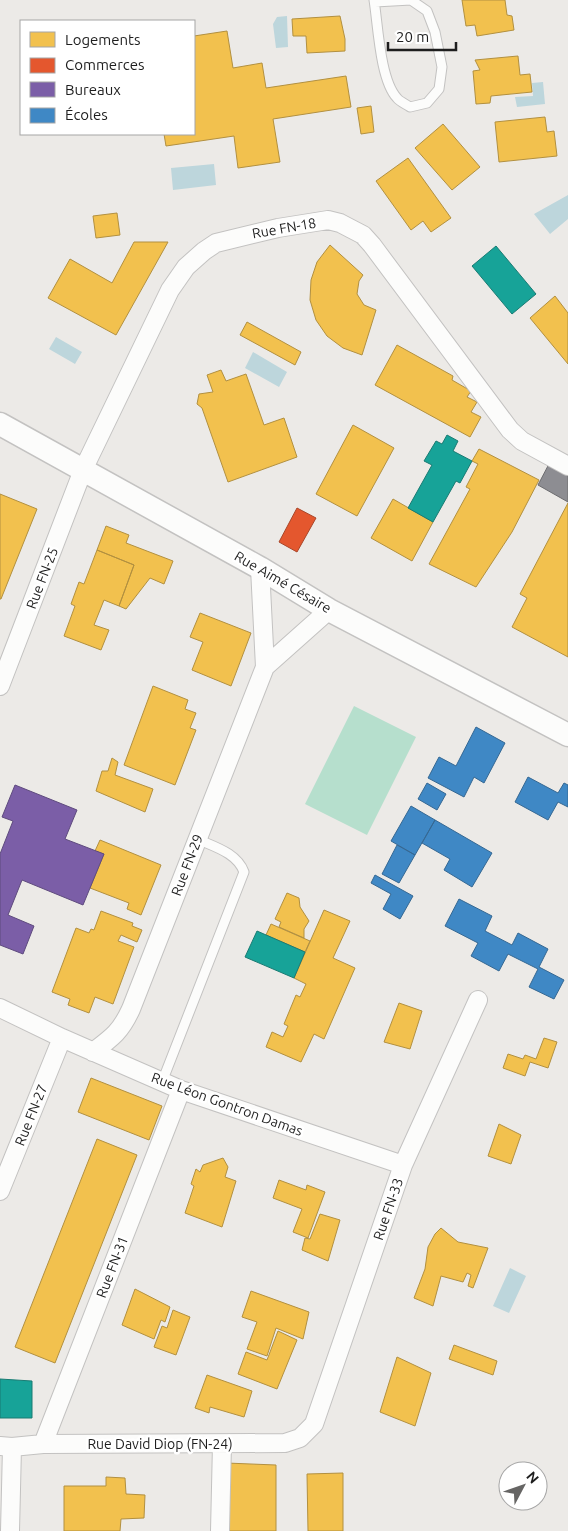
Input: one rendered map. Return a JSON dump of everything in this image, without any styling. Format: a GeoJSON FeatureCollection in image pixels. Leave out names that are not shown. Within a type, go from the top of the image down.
{"type":"FeatureCollection","features":[{"type":"Feature","properties":{"kind":"street","name":"Rue FN-18"},"geometry":{"type":"LineString","coordinates":[[83,470],[170,290],[186,267],[216,243],[278,228],[328,220],[340,223],[363,235],[372,245],[510,430],[522,441],[568,466]]}},
{"type":"Feature","properties":{"kind":"street","name":"Rue Aimé Césaire"},"geometry":{"type":"LineString","coordinates":[[0,424],[260,568],[329,610],[568,735]]}},
{"type":"Feature","properties":{"kind":"street","name":"Rue FN-25"},"geometry":{"type":"LineString","coordinates":[[0,686],[83,470]]}},
{"type":"Feature","properties":{"kind":"street"},"geometry":{"type":"LineString","coordinates":[[260,568],[265,667]]}},
{"type":"Feature","properties":{"kind":"street"},"geometry":{"type":"LineString","coordinates":[[265,667],[329,610]]}},
{"type":"Feature","properties":{"kind":"street","name":"Rue FN-29"},"geometry":{"type":"LineString","coordinates":[[94,1052],[123,1026],[127,1018],[265,667]]}},
{"type":"Feature","properties":{"kind":"street","name":"Rue FN-33"},"geometry":{"type":"LineString","coordinates":[[314,1424],[403,1165],[478,1000]]}},
{"type":"Feature","properties":{"kind":"street","name":"Rue Léon Gontron Damas"},"geometry":{"type":"LineString","coordinates":[[0,1008],[62,1038],[181,1090],[403,1165]]}},
{"type":"Feature","properties":{"kind":"street","name":"Rue FN-27"},"geometry":{"type":"LineString","coordinates":[[0,1191],[62,1038]]}},
{"type":"Feature","properties":{"kind":"street","name":"Rue FN-31"},"geometry":{"type":"LineString","coordinates":[[43,1444],[181,1090]]}},
{"type":"Feature","properties":{"kind":"street","name":"Rue David Diop (FN-24)"},"geometry":{"type":"LineString","coordinates":[[6,1447],[43,1444],[285,1443],[300,1438],[314,1424]]}},
{"type":"Feature","properties":{"kind":"street"},"geometry":{"type":"LineString","coordinates":[[220,1531],[222,1444]]}},
{"type":"Feature","properties":{"kind":"street"},"geometry":{"type":"LineString","coordinates":[[6,1447],[10,1531]]}},
{"type":"Feature","properties":{"kind":"lane"},"geometry":{"type":"LineString","coordinates":[[412,0],[427,11],[435,32],[442,67],[439,89],[427,103],[410,106],[397,99],[389,85],[380,52],[374,1],[412,0]]}},
{"type":"Feature","properties":{"kind":"lane"},"geometry":{"type":"LineString","coordinates":[[162,1082],[244,872],[241,863],[231,854],[198,839]]}},
{"type":"Feature","properties":{"kind":"green space"},"geometry":{"type":"Polygon","coordinates":[[[354,706],[416,737],[367,835],[305,804],[354,706]]]}},
{"type":"Feature","properties":{"kind":"water"},"geometry":{"type":"Polygon","coordinates":[[[287,16],[288,47],[276,48],[273,24],[277,17],[287,16]]]}},
{"type":"Feature","properties":{"kind":"water"},"geometry":{"type":"Polygon","coordinates":[[[543,82],[545,104],[517,107],[515,97],[533,96],[532,83],[543,82]]]}},
{"type":"Feature","properties":{"kind":"water"},"geometry":{"type":"Polygon","coordinates":[[[214,164],[216,185],[173,190],[171,168],[214,164]]]}},
{"type":"Feature","properties":{"kind":"water"},"geometry":{"type":"Polygon","coordinates":[[[568,195],[568,219],[550,234],[534,214],[568,195]]]}},
{"type":"Feature","properties":{"kind":"water"},"geometry":{"type":"Polygon","coordinates":[[[56,337],[82,352],[75,364],[49,349],[56,337]]]}},
{"type":"Feature","properties":{"kind":"water"},"geometry":{"type":"Polygon","coordinates":[[[253,352],[287,372],[279,387],[245,368],[253,352]]]}},
{"type":"Feature","properties":{"kind":"water"},"geometry":{"type":"Polygon","coordinates":[[[510,1268],[526,1276],[509,1313],[493,1306],[510,1268]]]}},
{"type":"Feature","properties":{"kind":"building: Logements"},"geometry":{"type":"Polygon","coordinates":[[[462,0],[505,0],[507,15],[512,16],[514,30],[477,36],[475,25],[466,26],[462,0]]]}},
{"type":"Feature","properties":{"kind":"building: Logements"},"geometry":{"type":"Polygon","coordinates":[[[340,16],[345,39],[345,51],[307,53],[306,36],[293,36],[292,19],[340,16]]]}},
{"type":"Feature","properties":{"kind":"building: Logements"},"geometry":{"type":"Polygon","coordinates":[[[227,31],[233,68],[262,63],[266,88],[346,76],[351,107],[273,119],[280,162],[238,168],[234,136],[166,146],[164,135],[195,135],[195,36],[227,31]]]}},
{"type":"Feature","properties":{"kind":"building: Logements"},"geometry":{"type":"Polygon","coordinates":[[[518,56],[520,75],[530,74],[532,92],[491,96],[490,103],[476,104],[473,71],[480,70],[475,60],[518,56]]]}},
{"type":"Feature","properties":{"kind":"building: Logements"},"geometry":{"type":"Polygon","coordinates":[[[371,106],[374,132],[361,134],[357,108],[371,106]]]}},
{"type":"Feature","properties":{"kind":"building: Logements"},"geometry":{"type":"Polygon","coordinates":[[[545,117],[547,132],[554,131],[557,156],[499,162],[495,122],[545,117]]]}},
{"type":"Feature","properties":{"kind":"building: Logements"},"geometry":{"type":"Polygon","coordinates":[[[443,124],[480,167],[452,190],[415,148],[443,124]]]}},
{"type":"Feature","properties":{"kind":"building: Logements"},"geometry":{"type":"Polygon","coordinates":[[[408,158],[451,218],[431,232],[423,221],[411,230],[376,181],[408,158]]]}},
{"type":"Feature","properties":{"kind":"building: Logements"},"geometry":{"type":"Polygon","coordinates":[[[117,213],[120,235],[96,238],[93,216],[117,213]]]}},
{"type":"Feature","properties":{"kind":"building: Logements"},"geometry":{"type":"Polygon","coordinates":[[[134,242],[168,242],[116,335],[48,298],[70,259],[112,283],[134,242]]]}},
{"type":"Feature","properties":{"kind":"building: Logements"},"geometry":{"type":"Polygon","coordinates":[[[330,245],[363,275],[359,281],[357,294],[364,305],[376,310],[362,355],[343,348],[327,336],[316,320],[310,300],[311,280],[317,262],[330,245]]]}},
{"type":"Feature","properties":{"kind":"building: Logements"},"geometry":{"type":"Polygon","coordinates":[[[555,296],[568,313],[568,364],[530,318],[555,296]]]}},
{"type":"Feature","properties":{"kind":"building: Logements"},"geometry":{"type":"Polygon","coordinates":[[[247,322],[301,352],[295,365],[240,335],[247,322]]]}},
{"type":"Feature","properties":{"kind":"building: Logements"},"geometry":{"type":"Polygon","coordinates":[[[397,345],[453,376],[452,380],[471,391],[467,397],[477,402],[471,412],[481,417],[470,437],[375,385],[397,345]]]}},
{"type":"Feature","properties":{"kind":"building: Logements"},"geometry":{"type":"Polygon","coordinates":[[[221,370],[226,381],[246,374],[264,425],[284,418],[297,457],[228,482],[202,408],[197,404],[199,394],[213,392],[207,375],[221,370]]]}},
{"type":"Feature","properties":{"kind":"building: Logements"},"geometry":{"type":"Polygon","coordinates":[[[353,425],[394,448],[357,516],[316,494],[353,425]]]}},
{"type":"Feature","properties":{"kind":"building: Logements"},"geometry":{"type":"Polygon","coordinates":[[[479,449],[539,480],[512,532],[476,587],[429,564],[470,489],[466,487],[478,464],[472,461],[479,449]]]}},
{"type":"Feature","properties":{"kind":"building: Logements"},"geometry":{"type":"Polygon","coordinates":[[[0,494],[37,509],[1,599],[0,599],[0,494]]]}},
{"type":"Feature","properties":{"kind":"building: Logements"},"geometry":{"type":"Polygon","coordinates":[[[393,499],[433,522],[412,561],[371,538],[393,499]]]}},
{"type":"Feature","properties":{"kind":"building: Logements"},"geometry":{"type":"Polygon","coordinates":[[[568,503],[568,657],[512,627],[527,598],[520,594],[568,503]]]}},
{"type":"Feature","properties":{"kind":"building: Logements"},"geometry":{"type":"Polygon","coordinates":[[[106,526],[129,535],[126,543],[173,561],[164,584],[150,578],[126,609],[119,606],[134,565],[97,550],[106,526]]]}},
{"type":"Feature","properties":{"kind":"building: Logements"},"geometry":{"type":"Polygon","coordinates":[[[97,550],[134,565],[119,606],[104,600],[94,625],[109,630],[101,650],[64,636],[75,606],[71,604],[79,582],[84,584],[97,550]]]}},
{"type":"Feature","properties":{"kind":"building: Logements"},"geometry":{"type":"Polygon","coordinates":[[[200,613],[251,633],[231,686],[192,670],[203,642],[190,637],[200,613]]]}},
{"type":"Feature","properties":{"kind":"building: Logements"},"geometry":{"type":"Polygon","coordinates":[[[153,686],[188,700],[185,709],[196,713],[190,728],[196,730],[175,785],[124,765],[153,686]]]}},
{"type":"Feature","properties":{"kind":"building: Logements"},"geometry":{"type":"Polygon","coordinates":[[[112,758],[118,762],[115,775],[153,789],[145,812],[96,791],[102,771],[108,771],[112,758]]]}},
{"type":"Feature","properties":{"kind":"building: Logements"},"geometry":{"type":"Polygon","coordinates":[[[100,840],[161,865],[141,915],[127,909],[129,903],[90,888],[104,854],[95,851],[100,840]]]}},
{"type":"Feature","properties":{"kind":"building: Logements"},"geometry":{"type":"Polygon","coordinates":[[[287,893],[299,898],[300,907],[309,921],[304,929],[304,938],[279,927],[281,922],[275,919],[287,893]]]}},
{"type":"Feature","properties":{"kind":"building: Logements"},"geometry":{"type":"Polygon","coordinates":[[[324,910],[350,921],[333,958],[355,968],[324,1039],[314,1034],[301,1062],[266,1047],[272,1032],[283,1037],[288,1026],[284,1024],[296,995],[300,997],[306,984],[294,978],[324,910]]]}},
{"type":"Feature","properties":{"kind":"building: Logements"},"geometry":{"type":"Polygon","coordinates":[[[101,911],[133,923],[132,926],[142,930],[137,942],[121,935],[118,941],[134,947],[113,1004],[95,997],[89,1013],[68,1005],[70,999],[52,992],[76,928],[89,933],[91,929],[94,930],[101,911]]]}},
{"type":"Feature","properties":{"kind":"building: Logements"},"geometry":{"type":"Polygon","coordinates":[[[271,924],[310,941],[305,952],[266,935],[271,924]]]}},
{"type":"Feature","properties":{"kind":"building: Logements"},"geometry":{"type":"Polygon","coordinates":[[[399,1003],[422,1011],[410,1049],[384,1042],[399,1003]]]}},
{"type":"Feature","properties":{"kind":"building: Logements"},"geometry":{"type":"Polygon","coordinates":[[[544,1038],[557,1042],[548,1068],[530,1062],[525,1076],[503,1068],[508,1054],[523,1059],[525,1055],[536,1059],[544,1038]]]}},
{"type":"Feature","properties":{"kind":"building: Logements"},"geometry":{"type":"Polygon","coordinates":[[[91,1078],[162,1106],[149,1140],[78,1112],[91,1078]]]}},
{"type":"Feature","properties":{"kind":"building: Logements"},"geometry":{"type":"Polygon","coordinates":[[[499,1124],[521,1135],[511,1164],[488,1156],[499,1124]]]}},
{"type":"Feature","properties":{"kind":"building: Logements"},"geometry":{"type":"Polygon","coordinates":[[[97,1139],[137,1155],[55,1363],[15,1347],[97,1139]]]}},
{"type":"Feature","properties":{"kind":"building: Logements"},"geometry":{"type":"Polygon","coordinates":[[[223,1158],[228,1167],[225,1177],[236,1181],[222,1227],[185,1213],[194,1186],[191,1184],[196,1169],[200,1172],[203,1165],[223,1158]]]}},
{"type":"Feature","properties":{"kind":"building: Logements"},"geometry":{"type":"Polygon","coordinates":[[[279,1180],[306,1190],[307,1185],[325,1192],[308,1238],[293,1232],[302,1209],[273,1198],[279,1180]]]}},
{"type":"Feature","properties":{"kind":"building: Logements"},"geometry":{"type":"Polygon","coordinates":[[[320,1214],[340,1220],[328,1261],[302,1250],[305,1238],[310,1239],[320,1214]]]}},
{"type":"Feature","properties":{"kind":"building: Logements"},"geometry":{"type":"Polygon","coordinates":[[[441,1228],[458,1242],[488,1248],[473,1288],[468,1286],[471,1275],[467,1273],[463,1282],[441,1276],[433,1306],[414,1298],[425,1269],[428,1247],[435,1234],[441,1228]]]}},
{"type":"Feature","properties":{"kind":"building: Logements"},"geometry":{"type":"Polygon","coordinates":[[[135,1289],[170,1307],[165,1322],[161,1320],[154,1339],[122,1325],[135,1289]]]}},
{"type":"Feature","properties":{"kind":"building: Logements"},"geometry":{"type":"Polygon","coordinates":[[[251,1291],[309,1312],[303,1339],[276,1328],[267,1356],[247,1349],[257,1322],[242,1317],[251,1291]]]}},
{"type":"Feature","properties":{"kind":"building: Logements"},"geometry":{"type":"Polygon","coordinates":[[[173,1310],[190,1317],[176,1355],[154,1347],[162,1326],[167,1328],[173,1310]]]}},
{"type":"Feature","properties":{"kind":"building: Logements"},"geometry":{"type":"Polygon","coordinates":[[[278,1331],[297,1340],[277,1389],[238,1374],[246,1352],[267,1360],[278,1331]]]}},
{"type":"Feature","properties":{"kind":"building: Logements"},"geometry":{"type":"Polygon","coordinates":[[[454,1345],[497,1361],[493,1375],[449,1359],[454,1345]]]}},
{"type":"Feature","properties":{"kind":"building: Logements"},"geometry":{"type":"Polygon","coordinates":[[[397,1357],[431,1373],[415,1426],[380,1412],[397,1357]]]}},
{"type":"Feature","properties":{"kind":"building: Logements"},"geometry":{"type":"Polygon","coordinates":[[[207,1375],[252,1391],[244,1417],[210,1407],[209,1413],[195,1408],[207,1375]]]}},
{"type":"Feature","properties":{"kind":"building: Logements"},"geometry":{"type":"Polygon","coordinates":[[[226,1463],[276,1465],[276,1531],[226,1531],[226,1463]]]}},
{"type":"Feature","properties":{"kind":"building: Logements"},"geometry":{"type":"Polygon","coordinates":[[[343,1473],[343,1531],[308,1531],[307,1474],[343,1473]]]}},
{"type":"Feature","properties":{"kind":"building: Logements"},"geometry":{"type":"Polygon","coordinates":[[[106,1477],[125,1478],[126,1494],[145,1495],[144,1518],[121,1519],[120,1531],[64,1531],[64,1486],[106,1486],[106,1477]]]}},
{"type":"Feature","properties":{"kind":"building: Commerces"},"geometry":{"type":"Polygon","coordinates":[[[297,508],[316,518],[297,552],[279,542],[297,508]]]}},
{"type":"Feature","properties":{"kind":"building: Bureaux"},"geometry":{"type":"Polygon","coordinates":[[[15,785],[77,810],[65,839],[104,854],[83,905],[22,880],[8,915],[34,926],[23,954],[0,945],[0,854],[13,821],[2,817],[15,785]]]}},
{"type":"Feature","properties":{"kind":"building: Écoles"},"geometry":{"type":"Polygon","coordinates":[[[476,727],[505,743],[484,783],[474,777],[464,797],[428,778],[439,757],[456,766],[476,727]]]}},
{"type":"Feature","properties":{"kind":"building: Écoles"},"geometry":{"type":"Polygon","coordinates":[[[528,777],[558,793],[564,783],[568,785],[568,807],[558,802],[548,820],[515,802],[528,777]]]}},
{"type":"Feature","properties":{"kind":"building: Écoles"},"geometry":{"type":"Polygon","coordinates":[[[427,783],[446,794],[437,810],[418,799],[427,783]]]}},
{"type":"Feature","properties":{"kind":"building: Écoles"},"geometry":{"type":"Polygon","coordinates":[[[411,806],[435,820],[415,855],[391,841],[411,806]]]}},
{"type":"Feature","properties":{"kind":"building: Écoles"},"geometry":{"type":"Polygon","coordinates":[[[435,820],[492,853],[472,887],[444,870],[450,859],[422,843],[435,820]]]}},
{"type":"Feature","properties":{"kind":"building: Écoles"},"geometry":{"type":"Polygon","coordinates":[[[397,845],[415,855],[399,883],[382,874],[397,845]]]}},
{"type":"Feature","properties":{"kind":"building: Écoles"},"geometry":{"type":"Polygon","coordinates":[[[375,875],[413,896],[400,919],[383,909],[391,894],[371,883],[375,875]]]}},
{"type":"Feature","properties":{"kind":"building: Écoles"},"geometry":{"type":"Polygon","coordinates":[[[459,899],[492,916],[485,931],[512,945],[518,933],[548,949],[539,967],[564,980],[554,999],[529,987],[538,969],[508,954],[499,971],[471,956],[478,943],[445,926],[459,899]]]}},
{"type":"Feature","properties":{"kind":"building: Public"},"geometry":{"type":"Polygon","coordinates":[[[496,246],[536,294],[512,314],[472,266],[496,246]]]}},
{"type":"Feature","properties":{"kind":"building: Public"},"geometry":{"type":"Polygon","coordinates":[[[447,435],[458,441],[453,451],[472,461],[460,483],[456,481],[433,522],[408,508],[432,465],[424,461],[436,441],[442,444],[447,435]]]}},
{"type":"Feature","properties":{"kind":"building: Public"},"geometry":{"type":"Polygon","coordinates":[[[257,931],[305,952],[294,978],[245,957],[257,931]]]}},
{"type":"Feature","properties":{"kind":"building: Public"},"geometry":{"type":"Polygon","coordinates":[[[0,1379],[32,1381],[32,1418],[0,1418],[0,1379]]]}},
{"type":"Feature","properties":{"kind":"building: Industrie"},"geometry":{"type":"Polygon","coordinates":[[[550,462],[568,471],[568,502],[538,485],[550,462]]]}}]}
